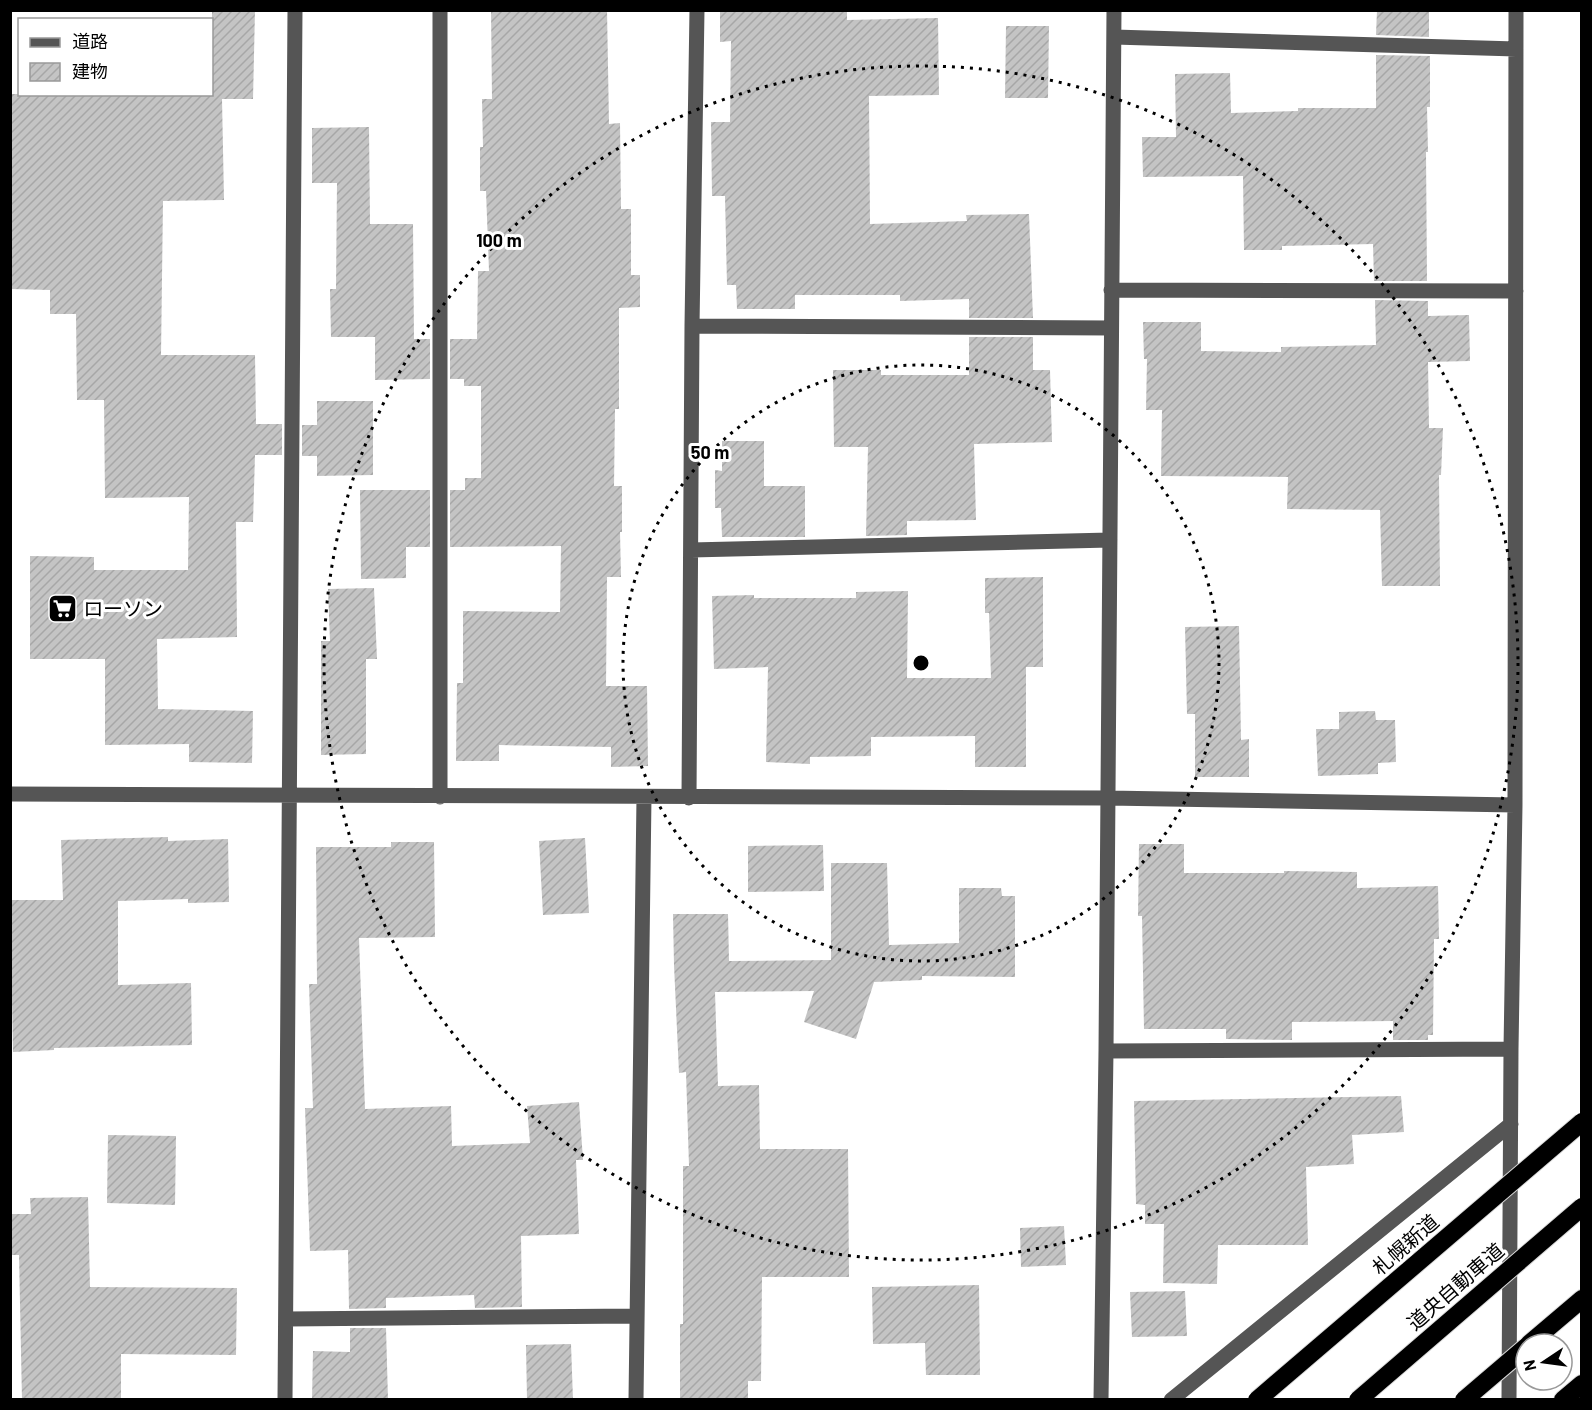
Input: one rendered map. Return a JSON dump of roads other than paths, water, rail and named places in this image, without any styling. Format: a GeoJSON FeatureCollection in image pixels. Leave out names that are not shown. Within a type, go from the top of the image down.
{"type":"FeatureCollection","features":[{"type":"Feature","properties":{"kind":"highway","name":"札幌新道"},"geometry":{"type":"LineString","coordinates":[[1257,1400],[1581,1122]]}},
{"type":"Feature","properties":{"kind":"highway","name":"道央自動車道"},"geometry":{"type":"LineString","coordinates":[[1358,1400],[1581,1207]]}},
{"type":"Feature","properties":{"kind":"highway"},"geometry":{"type":"LineString","coordinates":[[1543,1332],[1581,1299]]}},
{"type":"Feature","properties":{"kind":"highway"},"geometry":{"type":"LineString","coordinates":[[1464,1400],[1514,1357]]}},
{"type":"Feature","properties":{"kind":"highway"},"geometry":{"type":"LineString","coordinates":[[1563,1400],[1581,1384]]}},
{"type":"Feature","properties":{"kind":"street"},"geometry":{"type":"LineString","coordinates":[[285,1400],[295,10]]}},
{"type":"Feature","properties":{"kind":"street"},"geometry":{"type":"LineString","coordinates":[[440,10],[440,797]]}},
{"type":"Feature","properties":{"kind":"street"},"geometry":{"type":"LineString","coordinates":[[689,798],[697,10]]}},
{"type":"Feature","properties":{"kind":"street"},"geometry":{"type":"LineString","coordinates":[[1101,1400],[1114,10]]}},
{"type":"Feature","properties":{"kind":"street"},"geometry":{"type":"LineString","coordinates":[[1509,1400],[1515,805],[1516,10]]}},
{"type":"Feature","properties":{"kind":"street"},"geometry":{"type":"LineString","coordinates":[[1114,37],[1516,49]]}},
{"type":"Feature","properties":{"kind":"street"},"geometry":{"type":"LineString","coordinates":[[1111,290],[1516,291]]}},
{"type":"Feature","properties":{"kind":"street"},"geometry":{"type":"LineString","coordinates":[[692,326],[1111,328]]}},
{"type":"Feature","properties":{"kind":"street"},"geometry":{"type":"LineString","coordinates":[[691,550],[1110,540]]}},
{"type":"Feature","properties":{"kind":"street"},"geometry":{"type":"LineString","coordinates":[[10,794],[1108,798],[1515,805]]}},
{"type":"Feature","properties":{"kind":"street"},"geometry":{"type":"LineString","coordinates":[[636,1400],[644,798]]}},
{"type":"Feature","properties":{"kind":"street"},"geometry":{"type":"LineString","coordinates":[[1106,1051],[1511,1049]]}},
{"type":"Feature","properties":{"kind":"street"},"geometry":{"type":"LineString","coordinates":[[1171,1400],[1511,1124]]}},
{"type":"Feature","properties":{"kind":"street"},"geometry":{"type":"LineString","coordinates":[[287,1319],[637,1316]]}},
{"type":"Feature","properties":{"kind":"place","name":"ローソン"},"geometry":{"type":"Point","coordinates":[62,608]}}]}
